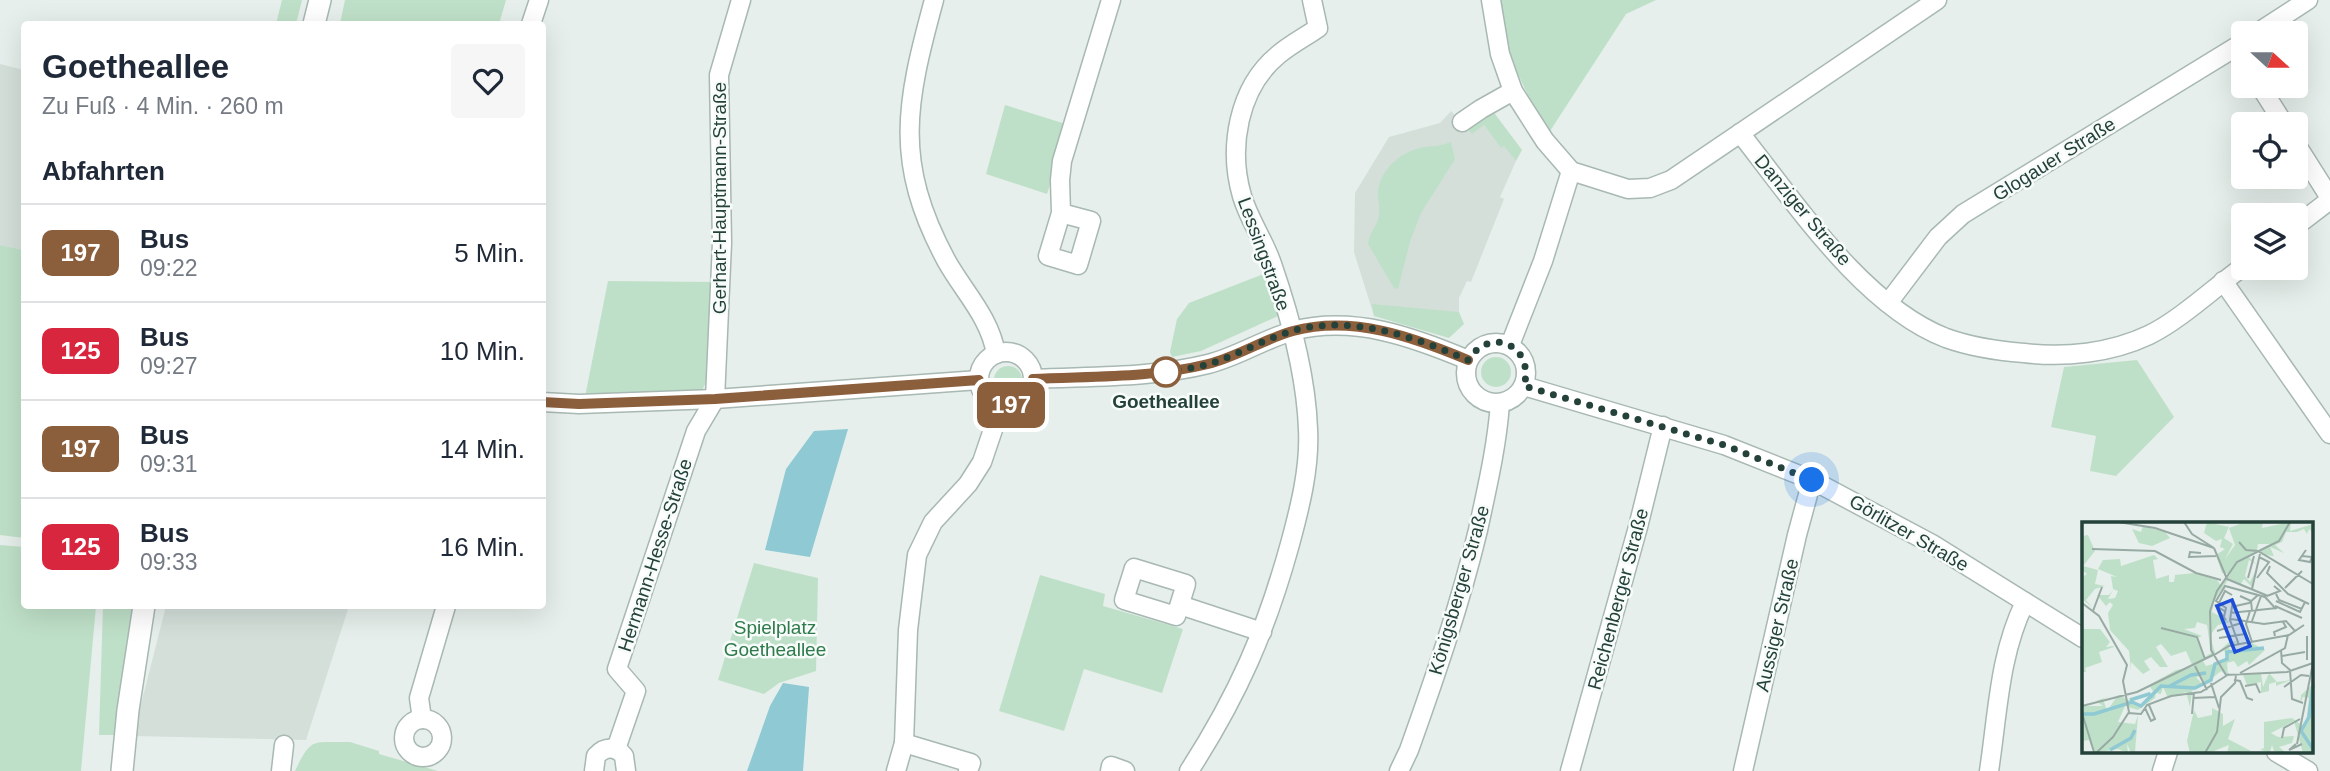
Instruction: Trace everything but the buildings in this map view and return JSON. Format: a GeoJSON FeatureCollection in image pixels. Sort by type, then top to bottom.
{"type":"FeatureCollection","features":[{"type":"Feature","properties":{"kind":"street"},"geometry":{"type":"LineString","coordinates":[[315,21],[320,0]]}},
{"type":"Feature","properties":{"kind":"street"},"geometry":{"type":"LineString","coordinates":[[532,21],[539,0]]}},
{"type":"Feature","properties":{"kind":"street","name":"Gerhart-Hauptmann-Straße"},"geometry":{"type":"LineString","coordinates":[[715,399],[722,243],[719,75],[741,0]]}},
{"type":"Feature","properties":{"kind":"street"},"geometry":{"type":"LineString","coordinates":[[934,0],[914,79],[909,153],[923,211],[947,262],[983,317],[996,354]]}},
{"type":"Feature","properties":{"kind":"street"},"geometry":{"type":"LineString","coordinates":[[1061,212],[1062,160],[1111,0]]}},
{"type":"Feature","properties":{"kind":"street","name":"Lessingstraße"},"geometry":{"type":"LineString","coordinates":[[1292,331],[1271,261],[1242,197],[1236,164],[1236,139],[1245,104],[1264,70],[1277,56],[1318,28],[1311,0]]}},
{"type":"Feature","properties":{"kind":"street"},"geometry":{"type":"LineString","coordinates":[[1491,0],[1500,54],[1513,91],[1545,141],[1571,171],[1628,189],[1650,188],[1671,180],[1937,0]]}},
{"type":"Feature","properties":{"kind":"street"},"geometry":{"type":"LineString","coordinates":[[2276,21],[2308,0]]}},
{"type":"Feature","properties":{"kind":"street","name":"Glogauer Straße"},"geometry":{"type":"LineString","coordinates":[[1888,303],[1938,237],[1963,214],[2231,56]]}},
{"type":"Feature","properties":{"kind":"street"},"geometry":{"type":"LineString","coordinates":[[1462,122],[1494,100],[1513,91]]}},
{"type":"Feature","properties":{"kind":"street","name":"Danziger Straße"},"geometry":{"type":"LineString","coordinates":[[1741,133],[1838,255],[1888,303],[1914,322],[1944,337],[1972,346],[2042,355],[2109,349],[2151,334],[2231,275]]}},
{"type":"Feature","properties":{"kind":"street"},"geometry":{"type":"LineString","coordinates":[[2308,163],[2330,199],[2308,216]]}},
{"type":"Feature","properties":{"kind":"street"},"geometry":{"type":"LineString","coordinates":[[1510,345],[1543,261],[1571,171]]}},
{"type":"Feature","properties":{"kind":"street"},"geometry":{"type":"LineString","coordinates":[[2223,281],[2330,434]]}},
{"type":"Feature","properties":{"kind":"street"},"geometry":{"type":"LineString","coordinates":[[1033,379],[1166,372],[1210,364],[1292,331],[1318,327],[1381,329],[1416,339],[1468,360]]}},
{"type":"Feature","properties":{"kind":"street"},"geometry":{"type":"LineString","coordinates":[[1189,771],[1237,692],[1262,632],[1292,539],[1307,466],[1307,411],[1292,331]]}},
{"type":"Feature","properties":{"kind":"street"},"geometry":{"type":"LineString","coordinates":[[1489,343],[1510,345],[1518,351],[1526,367],[1524,386],[1516,396],[1500,403],[1483,401],[1472,392],[1466,373],[1468,360],[1473,352],[1489,343]]}},
{"type":"Feature","properties":{"kind":"street"},"geometry":{"type":"LineString","coordinates":[[1004,352],[1021,357],[1032,371],[1033,379],[1031,388],[1020,402],[1011,406],[1001,406],[989,400],[984,395],[979,380],[983,365],[996,354],[1004,352]]}},
{"type":"Feature","properties":{"kind":"street"},"geometry":{"type":"LineString","coordinates":[[546,402],[579,404],[715,399],[979,380]]}},
{"type":"Feature","properties":{"kind":"street","name":"Görlitzer Straße"},"geometry":{"type":"LineString","coordinates":[[1524,386],[1724,445],[1812,480],[1932,544],[2082,637]]}},
{"type":"Feature","properties":{"kind":"street","name":"Hermann-Hesse-Straße"},"geometry":{"type":"LineString","coordinates":[[616,750],[636,691],[617,669],[696,431],[715,399]]}},
{"type":"Feature","properties":{"kind":"street","name":"Königsberger Straße"},"geometry":{"type":"LineString","coordinates":[[1399,771],[1443,657],[1465,583],[1496,443],[1500,403]]}},
{"type":"Feature","properties":{"kind":"street"},"geometry":{"type":"LineString","coordinates":[[896,771],[904,743],[908,630],[917,555],[933,522],[968,484],[982,463],[1001,406]]}},
{"type":"Feature","properties":{"kind":"street","name":"Reichenberger Straße"},"geometry":{"type":"LineString","coordinates":[[1570,771],[1663,426]]}},
{"type":"Feature","properties":{"kind":"street","name":"Aussiger Straße"},"geometry":{"type":"LineString","coordinates":[[1743,771],[1812,480]]}},
{"type":"Feature","properties":{"kind":"street"},"geometry":{"type":"LineString","coordinates":[[1989,771],[2005,655],[2013,626],[2025,602]]}},
{"type":"Feature","properties":{"kind":"street"},"geometry":{"type":"LineString","coordinates":[[1180,605],[1262,632]]}},
{"type":"Feature","properties":{"kind":"street"},"geometry":{"type":"LineString","coordinates":[[122,771],[144,609]]}},
{"type":"Feature","properties":{"kind":"street"},"geometry":{"type":"LineString","coordinates":[[422,719],[419,698],[445,609]]}},
{"type":"Feature","properties":{"kind":"street"},"geometry":{"type":"LineString","coordinates":[[904,743],[971,763],[968,771]]}},
{"type":"Feature","properties":{"kind":"street"},"geometry":{"type":"LineString","coordinates":[[281,771],[284,745]]}},
{"type":"Feature","properties":{"kind":"street"},"geometry":{"type":"LineString","coordinates":[[594,771],[593,761],[600,752],[610,748],[621,752],[627,761],[626,771]]}},
{"type":"Feature","properties":{"kind":"street"},"geometry":{"type":"LineString","coordinates":[[2162,771],[2167,754]]}},
{"type":"Feature","properties":{"kind":"street"},"geometry":{"type":"LineString","coordinates":[[2279,754],[2308,771]]}},
{"type":"Feature","properties":{"kind":"street"},"geometry":{"type":"LineString","coordinates":[[1110,771],[1111,766],[1125,771]]}},
{"type":"Feature","properties":{"kind":"shaded area"},"geometry":{"type":"Polygon","coordinates":[[[0,64],[21,69],[21,249],[0,245],[0,64]]]}},
{"type":"Feature","properties":{"kind":"shaded area"},"geometry":{"type":"Polygon","coordinates":[[[1451,111],[1462,122],[1484,125],[1516,161],[1500,197],[1504,199],[1471,282],[1467,281],[1459,298],[1459,312],[1454,322],[1374,316],[1354,252],[1355,193],[1389,137],[1440,123],[1451,111]]]}},
{"type":"Feature","properties":{"kind":"shaded area"},"geometry":{"type":"Polygon","coordinates":[[[165,609],[348,609],[306,740],[133,736],[165,609]]]}},
{"type":"Feature","properties":{"kind":"green space"},"geometry":{"type":"Polygon","coordinates":[[[282,0],[302,0],[297,21],[277,21],[282,0]]]}},
{"type":"Feature","properties":{"kind":"green space"},"geometry":{"type":"Polygon","coordinates":[[[345,0],[506,0],[500,21],[341,21],[345,0]]]}},
{"type":"Feature","properties":{"kind":"green space"},"geometry":{"type":"Polygon","coordinates":[[[1500,0],[1656,0],[1626,14],[1550,131],[1532,104],[1509,55],[1500,0]]]}},
{"type":"Feature","properties":{"kind":"green space"},"geometry":{"type":"Polygon","coordinates":[[[1005,105],[1069,125],[1047,194],[986,174],[1005,105]]]}},
{"type":"Feature","properties":{"kind":"green space"},"geometry":{"type":"Polygon","coordinates":[[[1492,110],[1522,150],[1516,161],[1504,146],[1501,148],[1484,125],[1472,134],[1467,128],[1492,110]]]}},
{"type":"Feature","properties":{"kind":"green space"},"geometry":{"type":"Polygon","coordinates":[[[1451,142],[1455,159],[1421,213],[1410,242],[1398,289],[1394,288],[1368,244],[1379,217],[1378,194],[1383,175],[1394,162],[1408,152],[1451,142]]]}},
{"type":"Feature","properties":{"kind":"green space"},"geometry":{"type":"Polygon","coordinates":[[[0,245],[21,249],[21,538],[0,535],[0,245]]]}},
{"type":"Feature","properties":{"kind":"green space"},"geometry":{"type":"Polygon","coordinates":[[[1266,273],[1278,316],[1201,351],[1172,357],[1170,352],[1177,319],[1189,303],[1266,273]]]}},
{"type":"Feature","properties":{"kind":"green space"},"geometry":{"type":"Polygon","coordinates":[[[608,281],[713,282],[708,379],[702,390],[632,397],[585,397],[608,281]]]}},
{"type":"Feature","properties":{"kind":"green space"},"geometry":{"type":"Polygon","coordinates":[[[1372,304],[1459,312],[1464,324],[1449,338],[1374,316],[1372,304]]]}},
{"type":"Feature","properties":{"kind":"green space"},"geometry":{"type":"Polygon","coordinates":[[[1496,357],[1502,358],[1510,366],[1510,378],[1502,386],[1496,387],[1490,386],[1482,378],[1481,372],[1482,366],[1490,358],[1496,357]]]}},
{"type":"Feature","properties":{"kind":"green space"},"geometry":{"type":"Polygon","coordinates":[[[2137,360],[2174,417],[2116,476],[2090,471],[2096,436],[2051,427],[2064,367],[2137,360]]]}},
{"type":"Feature","properties":{"kind":"green space"},"geometry":{"type":"Polygon","coordinates":[[[1008,366],[1018,370],[1022,380],[1018,390],[1008,394],[998,390],[994,380],[998,370],[1008,366]]]}},
{"type":"Feature","properties":{"kind":"green space"},"geometry":{"type":"Polygon","coordinates":[[[0,545],[21,547],[21,609],[96,609],[81,771],[0,771],[0,545]]]}},
{"type":"Feature","properties":{"kind":"green space","name":"Spielplatz Goetheallee"},"geometry":{"type":"Polygon","coordinates":[[[754,563],[818,578],[816,671],[779,683],[764,694],[718,680],[754,563]]]}},
{"type":"Feature","properties":{"kind":"green space"},"geometry":{"type":"Polygon","coordinates":[[[1040,575],[1105,594],[1103,606],[1183,629],[1162,693],[1084,669],[1064,731],[999,711],[1040,575]]]}},
{"type":"Feature","properties":{"kind":"green space"},"geometry":{"type":"Polygon","coordinates":[[[103,609],[133,609],[119,735],[99,735],[103,609]]]}},
{"type":"Feature","properties":{"kind":"green space"},"geometry":{"type":"Polygon","coordinates":[[[350,742],[379,751],[379,754],[438,771],[295,771],[306,751],[315,743],[350,742]]]}},
{"type":"Feature","properties":{"kind":"water"},"geometry":{"type":"Polygon","coordinates":[[[848,429],[810,557],[765,550],[786,469],[814,431],[848,429]]]}},
{"type":"Feature","properties":{"kind":"water"},"geometry":{"type":"Polygon","coordinates":[[[783,683],[809,687],[803,771],[747,771],[770,706],[783,683]]]}},
{"type":"Feature","properties":{"kind":"bus line","name":"197"},"geometry":{"type":"LineString","coordinates":[[546,402],[579,404],[715,399],[979,380],[981,389],[989,400],[1001,406],[1011,406],[1027,396],[1033,379],[1166,372],[1210,364],[1292,331],[1318,327],[1381,329],[1433,345],[1468,360]]}},
{"type":"Feature","properties":{"kind":"place","name":"Goetheallee"},"geometry":{"type":"Point","coordinates":[1166,372]}},
{"type":"Feature","properties":{"kind":"route"},"geometry":{"type":"LineString","coordinates":[[1166,372],[1210,364],[1292,331],[1318,327],[1381,329],[1433,345],[1468,360],[1481,346],[1504,343],[1518,351],[1523,358],[1527,376],[1524,386],[1724,445],[1812,480]]}}]}
